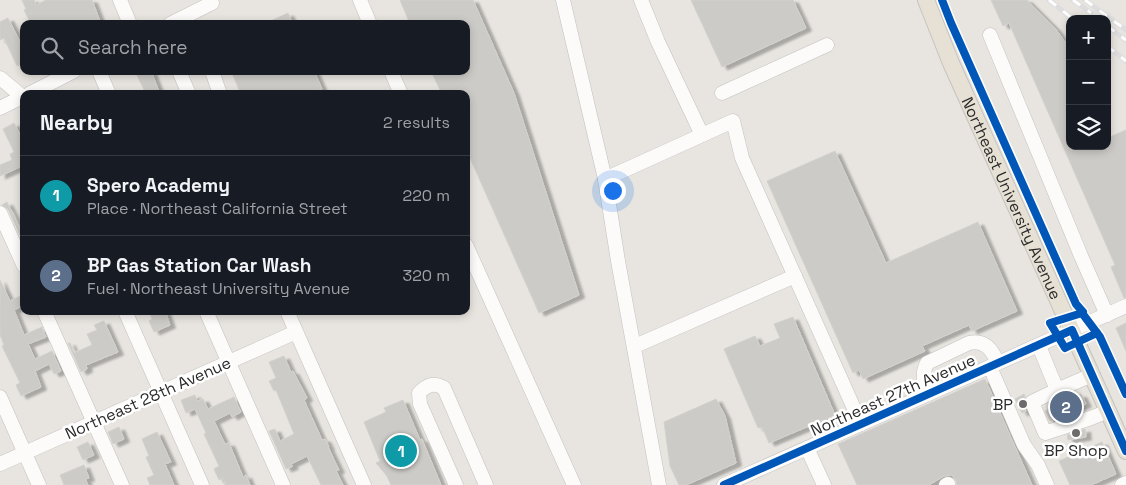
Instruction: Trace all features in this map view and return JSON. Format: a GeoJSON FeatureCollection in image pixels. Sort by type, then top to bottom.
{"type":"FeatureCollection","features":[{"type":"Feature","properties":{"kind":"main road","name":"Northeast University Avenue"},"geometry":{"type":"LineString","coordinates":[[926,0],[951,63],[1126,451]]}},
{"type":"Feature","properties":{"kind":"street"},"geometry":{"type":"LineString","coordinates":[[120,0],[128,20]]}},
{"type":"Feature","properties":{"kind":"street"},"geometry":{"type":"LineString","coordinates":[[360,0],[368,20]]}},
{"type":"Feature","properties":{"kind":"street"},"geometry":{"type":"LineString","coordinates":[[563,0],[605,179],[659,485]]}},
{"type":"Feature","properties":{"kind":"street"},"geometry":{"type":"LineString","coordinates":[[641,0],[658,42],[702,135]]}},
{"type":"Feature","properties":{"kind":"street"},"geometry":{"type":"LineString","coordinates":[[193,19],[211,1]]}},
{"type":"Feature","properties":{"kind":"street"},"geometry":{"type":"LineString","coordinates":[[990,35],[1080,256],[1107,315]]}},
{"type":"Feature","properties":{"kind":"street"},"geometry":{"type":"LineString","coordinates":[[722,93],[827,45]]}},
{"type":"Feature","properties":{"kind":"street"},"geometry":{"type":"LineString","coordinates":[[37,90],[66,75]]}},
{"type":"Feature","properties":{"kind":"street"},"geometry":{"type":"LineString","coordinates":[[101,75],[107,90]]}},
{"type":"Feature","properties":{"kind":"street"},"geometry":{"type":"LineString","coordinates":[[181,75],[187,90]]}},
{"type":"Feature","properties":{"kind":"street"},"geometry":{"type":"LineString","coordinates":[[213,75],[219,90]]}},
{"type":"Feature","properties":{"kind":"street"},"geometry":{"type":"LineString","coordinates":[[393,75],[398,90]]}},
{"type":"Feature","properties":{"kind":"street"},"geometry":{"type":"LineString","coordinates":[[0,78],[20,92]]}},
{"type":"Feature","properties":{"kind":"street"},"geometry":{"type":"LineString","coordinates":[[0,108],[20,98]]}},
{"type":"Feature","properties":{"kind":"street"},"geometry":{"type":"LineString","coordinates":[[605,179],[733,121],[742,158],[861,424]]}},
{"type":"Feature","properties":{"kind":"street"},"geometry":{"type":"LineString","coordinates":[[0,213],[20,257]]}},
{"type":"Feature","properties":{"kind":"street"},"geometry":{"type":"LineString","coordinates":[[470,255],[574,485]]}},
{"type":"Feature","properties":{"kind":"street"},"geometry":{"type":"LineString","coordinates":[[634,346],[795,276]]}},
{"type":"Feature","properties":{"kind":"street","name":"Northeast 27th Avenue"},"geometry":{"type":"LineString","coordinates":[[729,484],[1126,306]]}},
{"type":"Feature","properties":{"kind":"street"},"geometry":{"type":"LineString","coordinates":[[46,315],[122,485]]}},
{"type":"Feature","properties":{"kind":"street"},"geometry":{"type":"LineString","coordinates":[[127,315],[202,485]]}},
{"type":"Feature","properties":{"kind":"street"},"geometry":{"type":"LineString","coordinates":[[208,315],[283,485]]}},
{"type":"Feature","properties":{"kind":"street"},"geometry":{"type":"LineString","coordinates":[[289,315],[364,485]]}},
{"type":"Feature","properties":{"kind":"street","name":"Northeast 28th Avenue"},"geometry":{"type":"LineString","coordinates":[[0,464],[296,332]]}},
{"type":"Feature","properties":{"kind":"street"},"geometry":{"type":"LineString","coordinates":[[928,394],[923,378],[927,364],[968,343],[974,342],[989,347],[1024,445],[1038,465],[1047,485]]}},
{"type":"Feature","properties":{"kind":"street"},"geometry":{"type":"LineString","coordinates":[[1039,346],[1057,390]]}},
{"type":"Feature","properties":{"kind":"street"},"geometry":{"type":"LineString","coordinates":[[1092,375],[1032,402],[1045,433],[1108,411]]}},
{"type":"Feature","properties":{"kind":"street"},"geometry":{"type":"LineString","coordinates":[[456,485],[420,404],[419,393],[427,386],[437,384],[444,388],[486,485]]}},
{"type":"Feature","properties":{"kind":"street"},"geometry":{"type":"LineString","coordinates":[[0,397],[39,485]]}},
{"type":"Feature","properties":{"kind":"street"},"geometry":{"type":"LineString","coordinates":[[807,448],[824,485]]}},
{"type":"Feature","properties":{"kind":"street"},"geometry":{"type":"LineString","coordinates":[[1122,485],[1126,483]]}},
{"type":"Feature","properties":{"kind":"building"},"geometry":{"type":"Polygon","coordinates":[[[22,0],[34,0],[36,5],[46,0],[92,0],[100,20],[29,20],[24,10],[26,9],[22,0]]]}},
{"type":"Feature","properties":{"kind":"building"},"geometry":{"type":"Polygon","coordinates":[[[400,0],[473,0],[514,93],[579,295],[539,313],[470,158],[470,90],[440,90],[433,75],[470,75],[470,20],[408,20],[400,0]]]}},
{"type":"Feature","properties":{"kind":"building"},"geometry":{"type":"Polygon","coordinates":[[[691,0],[793,0],[806,28],[722,67],[691,0]]]}},
{"type":"Feature","properties":{"kind":"building"},"geometry":{"type":"Polygon","coordinates":[[[991,0],[1027,0],[1055,28],[1066,43],[1066,150],[1111,150],[1111,136],[1126,130],[1126,297],[1124,298],[1111,267],[1115,265],[1009,23],[1003,26],[991,0]]]}},
{"type":"Feature","properties":{"kind":"building"},"geometry":{"type":"Polygon","coordinates":[[[288,13],[291,20],[273,20],[288,13]]]}},
{"type":"Feature","properties":{"kind":"building"},"geometry":{"type":"Polygon","coordinates":[[[8,18],[20,42],[20,65],[17,66],[4,38],[0,40],[0,22],[8,18]]]}},
{"type":"Feature","properties":{"kind":"building"},"geometry":{"type":"Polygon","coordinates":[[[137,75],[153,75],[158,90],[144,90],[137,75]]]}},
{"type":"Feature","properties":{"kind":"building"},"geometry":{"type":"Polygon","coordinates":[[[233,75],[316,75],[322,89],[320,90],[239,90],[233,75]]]}},
{"type":"Feature","properties":{"kind":"building"},"geometry":{"type":"Polygon","coordinates":[[[14,123],[20,135],[20,167],[0,176],[0,165],[12,160],[10,154],[14,152],[3,129],[14,123]]]}},
{"type":"Feature","properties":{"kind":"building"},"geometry":{"type":"Polygon","coordinates":[[[835,151],[886,263],[978,222],[1017,311],[972,331],[969,325],[922,346],[925,351],[863,379],[859,370],[853,373],[767,181],[835,151]]]}},
{"type":"Feature","properties":{"kind":"building"},"geometry":{"type":"Polygon","coordinates":[[[7,202],[20,229],[20,235],[8,209],[2,205],[7,202]]]}},
{"type":"Feature","properties":{"kind":"building"},"geometry":{"type":"Polygon","coordinates":[[[0,280],[10,301],[20,296],[20,307],[14,310],[24,335],[42,327],[46,337],[28,344],[35,359],[52,351],[61,371],[54,374],[49,364],[35,371],[41,387],[21,396],[16,385],[20,383],[2,346],[4,345],[0,335],[0,280]]]}},
{"type":"Feature","properties":{"kind":"building"},"geometry":{"type":"Polygon","coordinates":[[[150,315],[166,315],[170,325],[154,332],[149,321],[152,319],[150,315]]]}},
{"type":"Feature","properties":{"kind":"building"},"geometry":{"type":"Polygon","coordinates":[[[793,317],[835,415],[769,443],[762,427],[758,428],[724,349],[755,336],[760,346],[780,338],[774,324],[793,317]]]}},
{"type":"Feature","properties":{"kind":"building"},"geometry":{"type":"Polygon","coordinates":[[[104,321],[118,352],[86,365],[87,369],[81,372],[68,343],[70,343],[74,353],[92,345],[87,334],[97,330],[94,325],[104,321]]]}},
{"type":"Feature","properties":{"kind":"building"},"geometry":{"type":"Polygon","coordinates":[[[1126,323],[1126,351],[1116,328],[1126,323]]]}},
{"type":"Feature","properties":{"kind":"building"},"geometry":{"type":"Polygon","coordinates":[[[284,356],[291,372],[293,371],[307,398],[304,400],[322,440],[325,439],[329,447],[339,470],[336,471],[343,485],[321,485],[307,456],[291,464],[293,466],[286,469],[269,431],[275,429],[280,441],[294,434],[276,390],[274,391],[269,381],[276,378],[269,362],[284,356]]]}},
{"type":"Feature","properties":{"kind":"building"},"geometry":{"type":"Polygon","coordinates":[[[985,379],[1032,485],[957,485],[952,475],[944,476],[929,485],[857,485],[838,444],[985,379]]]}},
{"type":"Feature","properties":{"kind":"building","name":"BP"},"geometry":{"type":"Polygon","coordinates":[[[1024,394],[1023,402],[1026,411],[1022,413],[1015,399],[1024,394]]]}},
{"type":"Feature","properties":{"kind":"building"},"geometry":{"type":"Polygon","coordinates":[[[1081,394],[1086,404],[1050,421],[1045,411],[1081,394]]]}},
{"type":"Feature","properties":{"kind":"building"},"geometry":{"type":"Polygon","coordinates":[[[195,395],[197,401],[203,399],[208,409],[234,397],[241,412],[232,417],[230,413],[214,421],[225,444],[229,443],[243,477],[246,475],[250,485],[224,485],[226,484],[223,478],[219,480],[214,469],[219,466],[195,409],[186,413],[181,400],[195,395]]]}},
{"type":"Feature","properties":{"kind":"building"},"geometry":{"type":"Polygon","coordinates":[[[716,399],[725,416],[736,463],[686,485],[679,485],[670,466],[664,422],[716,399]]]}},
{"type":"Feature","properties":{"kind":"building"},"geometry":{"type":"Polygon","coordinates":[[[403,400],[441,485],[391,485],[387,476],[376,463],[380,461],[364,422],[386,412],[384,408],[403,400]]]}},
{"type":"Feature","properties":{"kind":"building"},"geometry":{"type":"Polygon","coordinates":[[[119,427],[124,439],[113,444],[108,432],[119,427]]]}},
{"type":"Feature","properties":{"kind":"building","name":"BP Shop"},"geometry":{"type":"Polygon","coordinates":[[[1085,429],[1086,437],[1068,440],[1067,435],[1085,429]]]}},
{"type":"Feature","properties":{"kind":"building"},"geometry":{"type":"Polygon","coordinates":[[[157,432],[171,462],[165,464],[174,485],[150,485],[147,478],[154,475],[146,457],[149,456],[142,439],[157,432]]]}},
{"type":"Feature","properties":{"kind":"building"},"geometry":{"type":"Polygon","coordinates":[[[88,442],[94,455],[83,460],[77,447],[88,442]]]}},
{"type":"Feature","properties":{"kind":"building"},"geometry":{"type":"Polygon","coordinates":[[[1102,442],[1116,474],[1091,485],[1070,485],[1059,461],[1102,442]]]}},
{"type":"Feature","properties":{"kind":"building"},"geometry":{"type":"Polygon","coordinates":[[[84,465],[89,478],[85,479],[88,485],[64,485],[60,475],[84,465]]]}},
{"type":"Feature","properties":{"kind":"railway"},"geometry":{"type":"LineString","coordinates":[[1049,0],[1068,15]]}},
{"type":"Feature","properties":{"kind":"railway"},"geometry":{"type":"LineString","coordinates":[[1073,0],[1091,13]]}},
{"type":"Feature","properties":{"kind":"railway"},"geometry":{"type":"LineString","coordinates":[[1085,0],[1126,30]]}},
{"type":"Feature","properties":{"kind":"railway"},"geometry":{"type":"LineString","coordinates":[[1111,29],[1126,40]]}},
{"type":"Feature","properties":{"kind":"railway"},"geometry":{"type":"LineString","coordinates":[[1111,49],[1126,61]]}},
{"type":"Feature","properties":{"kind":"cycle path"},"geometry":{"type":"LineString","coordinates":[[942,0],[1076,304],[1100,337],[1126,394]]}},
{"type":"Feature","properties":{"kind":"cycle path"},"geometry":{"type":"LineString","coordinates":[[1082,313],[1050,323],[1065,348],[1097,333]]}},
{"type":"Feature","properties":{"kind":"cycle path"},"geometry":{"type":"LineString","coordinates":[[724,485],[1072,330],[1126,451]]}},
{"type":"Feature","properties":{"kind":"place","name":"BP"},"geometry":{"type":"Point","coordinates":[1023,404]}},
{"type":"Feature","properties":{"kind":"place","name":"BP Gas Station Car Wash"},"geometry":{"type":"Point","coordinates":[1066,407]}},
{"type":"Feature","properties":{"kind":"place","name":"BP Shop"},"geometry":{"type":"Point","coordinates":[1076,433]}},
{"type":"Feature","properties":{"kind":"place","name":"Spero Academy"},"geometry":{"type":"Point","coordinates":[401,451]}}]}
